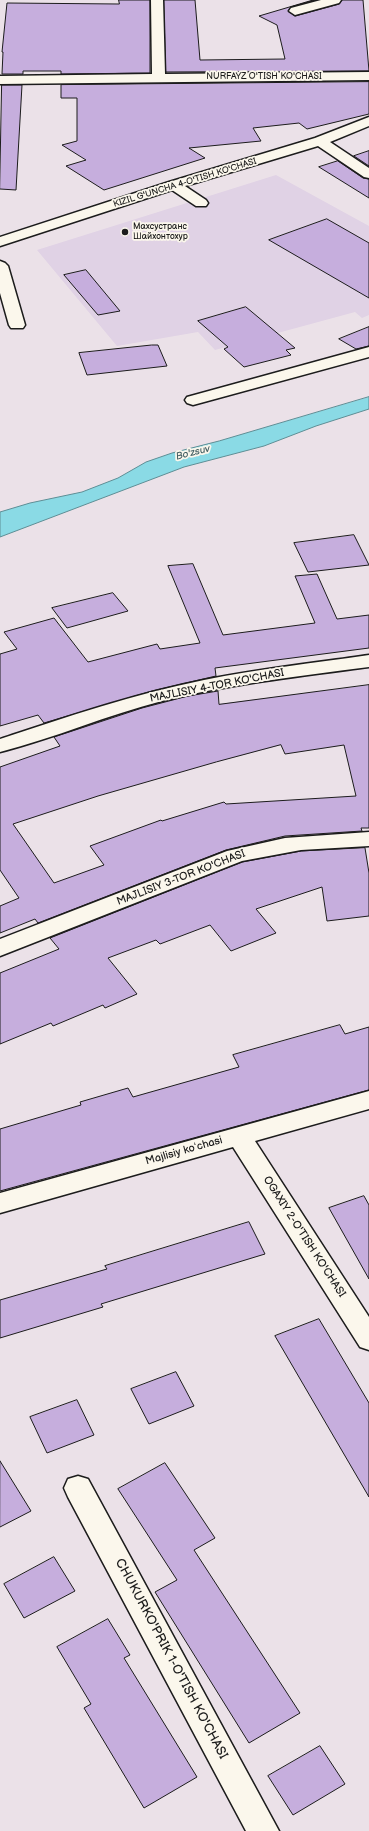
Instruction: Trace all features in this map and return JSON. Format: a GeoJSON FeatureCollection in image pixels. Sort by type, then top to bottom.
{"type":"FeatureCollection","features":[{"type":"Feature","properties":{"kind":"street"},"geometry":{"type":"LineString","coordinates":[[157,0],[159,78]]}},
{"type":"Feature","properties":{"kind":"street"},"geometry":{"type":"LineString","coordinates":[[295,11],[335,0]]}},
{"type":"Feature","properties":{"kind":"street","name":"NURFAYZ O'TISH KO'CHASI"},"geometry":{"type":"LineString","coordinates":[[0,80],[369,76]]}},
{"type":"Feature","properties":{"kind":"street","name":"KIZIL G'UNCHA 4-O'TISH KO'CHASI"},"geometry":{"type":"LineString","coordinates":[[0,242],[174,185],[320,141],[369,121]]}},
{"type":"Feature","properties":{"kind":"street"},"geometry":{"type":"LineString","coordinates":[[320,141],[369,174]]}},
{"type":"Feature","properties":{"kind":"street"},"geometry":{"type":"LineString","coordinates":[[174,185],[201,203]]}},
{"type":"Feature","properties":{"kind":"street"},"geometry":{"type":"LineString","coordinates":[[0,266],[17,325]]}},
{"type":"Feature","properties":{"kind":"street"},"geometry":{"type":"LineString","coordinates":[[193,400],[369,352]]}},
{"type":"Feature","properties":{"kind":"street","name":"MAJLISIY 4-TOR KO'CHASI"},"geometry":{"type":"LineString","coordinates":[[0,746],[120,706],[181,691],[239,680],[369,661]]}},
{"type":"Feature","properties":{"kind":"street","name":"MAJLISIY 3-TOR KO'CHASI"},"geometry":{"type":"LineString","coordinates":[[0,948],[235,856],[263,848],[292,843],[369,839]]}},
{"type":"Feature","properties":{"kind":"street","name":"Majlisiy koʻchasi"},"geometry":{"type":"LineString","coordinates":[[0,1204],[369,1100]]}},
{"type":"Feature","properties":{"kind":"street","name":"OGAXIY 2-O'TISH KO'CHASI"},"geometry":{"type":"LineString","coordinates":[[239,1136],[369,1339]]}},
{"type":"Feature","properties":{"kind":"street","name":"CHUKURKO'PRIK 1-O'TISH KO'CHASI"},"geometry":{"type":"LineString","coordinates":[[78,1488],[263,1831]]}},
{"type":"Feature","properties":{"kind":"shaded area"},"geometry":{"type":"Polygon","coordinates":[[[276,175],[369,226],[369,315],[362,318],[355,312],[215,350],[198,332],[117,346],[37,250],[276,175]]]}},
{"type":"Feature","properties":{"kind":"water","name":"Bo'zsuv"},"geometry":{"type":"Polygon","coordinates":[[[369,397],[369,409],[316,426],[264,446],[184,467],[0,537],[0,512],[30,503],[82,492],[118,478],[146,462],[172,453],[219,441],[369,397]]]}},
{"type":"Feature","properties":{"kind":"building"},"geometry":{"type":"Polygon","coordinates":[[[119,0],[150,0],[150,73],[61,74],[61,71],[23,71],[23,74],[2,74],[2,52],[7,3],[119,4],[119,0]]]}},
{"type":"Feature","properties":{"kind":"building"},"geometry":{"type":"Polygon","coordinates":[[[164,0],[195,0],[200,60],[285,59],[277,25],[259,16],[313,0],[315,0],[291,7],[288,11],[295,16],[339,4],[342,0],[363,0],[369,71],[166,72],[164,0]]]}},
{"type":"Feature","properties":{"kind":"building"},"geometry":{"type":"Polygon","coordinates":[[[369,82],[369,114],[307,129],[299,123],[253,128],[261,141],[189,148],[205,158],[104,190],[66,166],[86,160],[62,145],[77,141],[77,98],[61,98],[61,85],[369,82]]]}},
{"type":"Feature","properties":{"kind":"building"},"geometry":{"type":"Polygon","coordinates":[[[2,85],[22,85],[16,190],[0,189],[2,85]]]}},
{"type":"Feature","properties":{"kind":"building"},"geometry":{"type":"Polygon","coordinates":[[[369,151],[369,166],[354,156],[369,151]]]}},
{"type":"Feature","properties":{"kind":"building"},"geometry":{"type":"Polygon","coordinates":[[[338,161],[363,178],[369,179],[369,198],[319,167],[338,161]]]}},
{"type":"Feature","properties":{"kind":"building"},"geometry":{"type":"Polygon","coordinates":[[[327,219],[369,243],[369,298],[269,240],[327,219]]]}},
{"type":"Feature","properties":{"kind":"building"},"geometry":{"type":"Polygon","coordinates":[[[86,270],[120,311],[98,315],[64,275],[86,270]]]}},
{"type":"Feature","properties":{"kind":"building"},"geometry":{"type":"Polygon","coordinates":[[[246,307],[295,348],[286,350],[291,355],[244,367],[224,349],[228,347],[198,321],[246,307]]]}},
{"type":"Feature","properties":{"kind":"building"},"geometry":{"type":"Polygon","coordinates":[[[369,327],[369,346],[356,349],[339,339],[369,327]]]}},
{"type":"Feature","properties":{"kind":"building"},"geometry":{"type":"Polygon","coordinates":[[[158,345],[167,366],[87,375],[79,353],[158,345]]]}},
{"type":"Feature","properties":{"kind":"building"},"geometry":{"type":"Polygon","coordinates":[[[354,535],[369,565],[308,572],[294,543],[354,535]]]}},
{"type":"Feature","properties":{"kind":"building"},"geometry":{"type":"Polygon","coordinates":[[[193,564],[223,635],[315,623],[295,576],[317,574],[337,619],[369,615],[369,648],[215,668],[216,676],[152,691],[44,723],[38,715],[0,726],[0,654],[17,649],[4,632],[54,618],[88,662],[157,644],[160,649],[200,643],[168,566],[193,564]]]}},
{"type":"Feature","properties":{"kind":"building"},"geometry":{"type":"Polygon","coordinates":[[[113,593],[128,611],[67,628],[52,608],[113,593]]]}},
{"type":"Feature","properties":{"kind":"building"},"geometry":{"type":"Polygon","coordinates":[[[369,685],[369,828],[361,828],[362,831],[285,836],[226,850],[38,923],[35,919],[0,933],[0,906],[19,898],[0,870],[0,767],[60,746],[54,737],[142,708],[188,696],[218,691],[219,704],[369,685]],[[281,745],[98,796],[13,824],[54,883],[104,865],[90,846],[161,820],[162,821],[224,802],[226,804],[356,796],[344,745],[285,754],[281,745]]]}},
{"type":"Feature","properties":{"kind":"building"},"geometry":{"type":"Polygon","coordinates":[[[365,848],[369,873],[369,916],[327,921],[322,887],[256,909],[276,933],[231,951],[210,925],[160,944],[156,940],[108,958],[137,994],[105,1008],[103,1005],[53,1026],[51,1023],[0,1044],[0,973],[59,949],[50,938],[242,862],[301,851],[365,848]]]}},
{"type":"Feature","properties":{"kind":"building"},"geometry":{"type":"Polygon","coordinates":[[[340,1025],[345,1034],[369,1027],[369,1090],[0,1191],[0,1129],[81,1105],[80,1102],[128,1088],[133,1097],[239,1067],[233,1055],[340,1025]]]}},
{"type":"Feature","properties":{"kind":"building"},"geometry":{"type":"Polygon","coordinates":[[[364,1196],[369,1205],[369,1279],[329,1208],[364,1196]]]}},
{"type":"Feature","properties":{"kind":"building"},"geometry":{"type":"Polygon","coordinates":[[[249,1222],[265,1254],[101,1304],[103,1307],[0,1338],[0,1300],[107,1269],[105,1266],[249,1222]]]}},
{"type":"Feature","properties":{"kind":"building"},"geometry":{"type":"Polygon","coordinates":[[[319,1319],[369,1403],[369,1497],[275,1336],[319,1319]]]}},
{"type":"Feature","properties":{"kind":"building"},"geometry":{"type":"Polygon","coordinates":[[[176,1372],[194,1406],[149,1424],[131,1389],[176,1372]]]}},
{"type":"Feature","properties":{"kind":"building"},"geometry":{"type":"Polygon","coordinates":[[[77,1400],[94,1435],[47,1453],[30,1417],[77,1400]]]}},
{"type":"Feature","properties":{"kind":"building"},"geometry":{"type":"Polygon","coordinates":[[[0,1461],[31,1511],[0,1527],[0,1461]]]}},
{"type":"Feature","properties":{"kind":"building"},"geometry":{"type":"Polygon","coordinates":[[[165,1463],[215,1538],[194,1550],[300,1713],[249,1743],[155,1592],[177,1580],[118,1489],[165,1463]]]}},
{"type":"Feature","properties":{"kind":"building"},"geometry":{"type":"Polygon","coordinates":[[[54,1557],[75,1591],[24,1618],[4,1584],[54,1557]]]}},
{"type":"Feature","properties":{"kind":"building"},"geometry":{"type":"Polygon","coordinates":[[[108,1619],[130,1655],[124,1658],[197,1777],[144,1808],[84,1708],[91,1704],[57,1647],[108,1619]]]}},
{"type":"Feature","properties":{"kind":"building"},"geometry":{"type":"Polygon","coordinates":[[[320,1746],[345,1784],[293,1815],[268,1776],[320,1746]]]}},
{"type":"Feature","properties":{"kind":"place","name":"Махсустранс Шайхонтохур"},"geometry":{"type":"Point","coordinates":[125,232]}}]}
